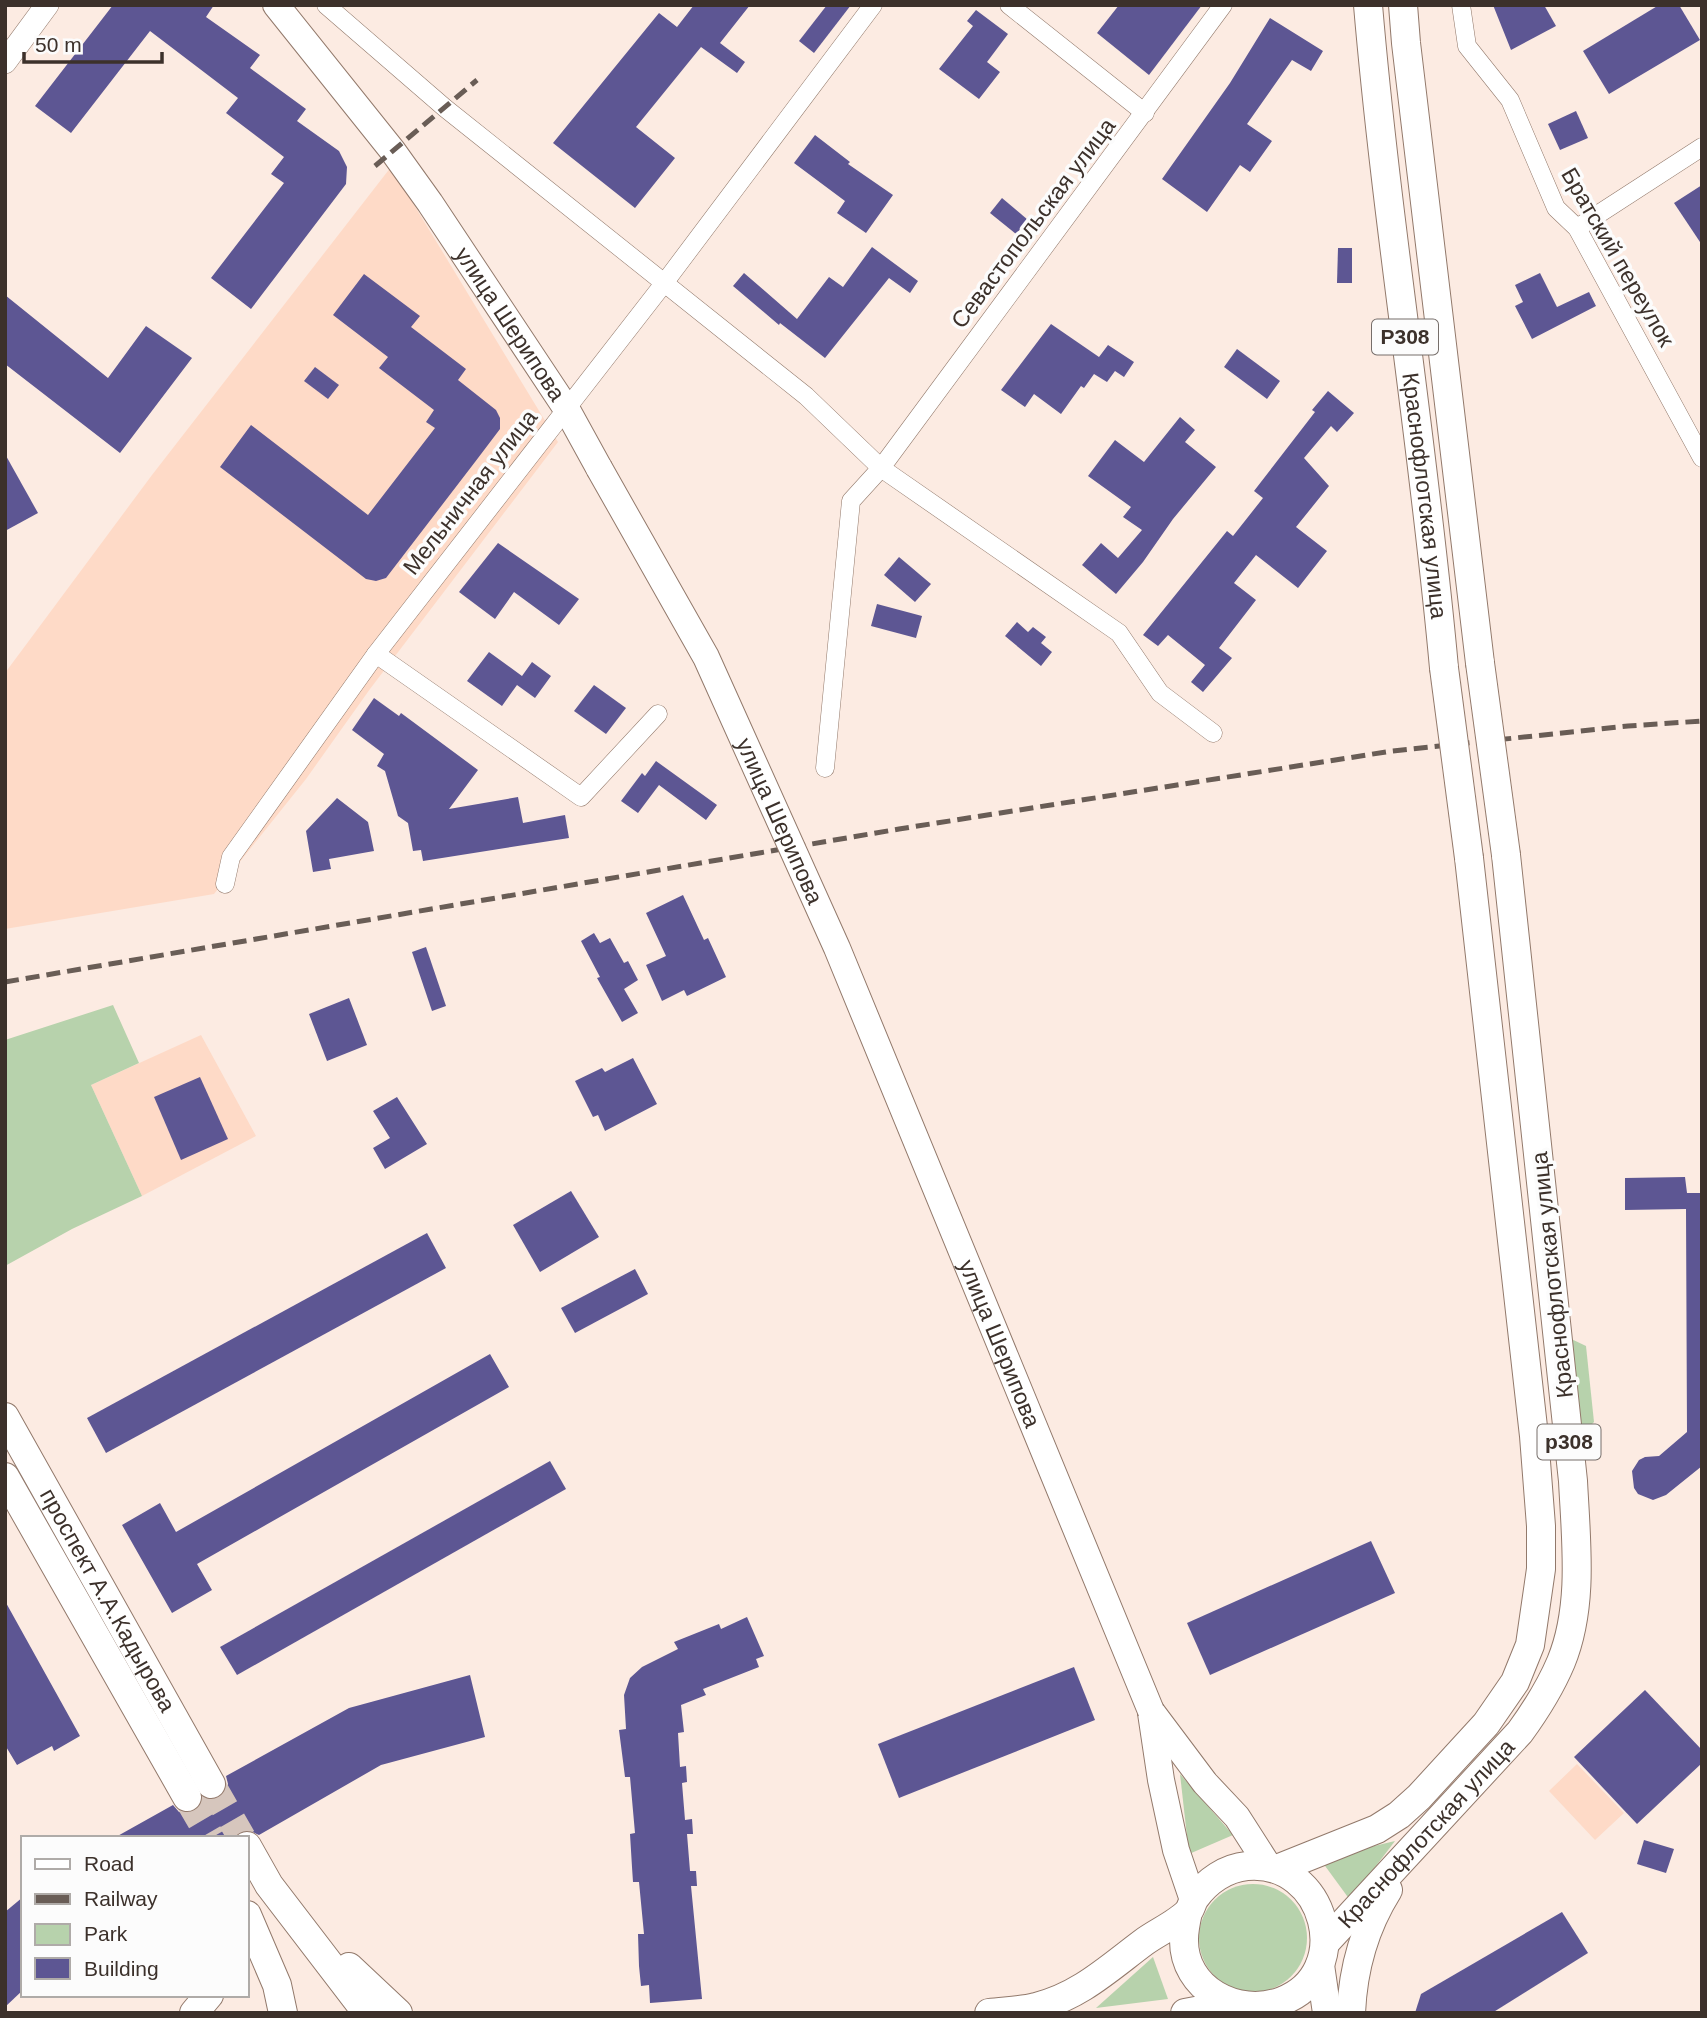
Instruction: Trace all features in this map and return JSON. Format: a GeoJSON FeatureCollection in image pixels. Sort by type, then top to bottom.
{"type":"FeatureCollection","features":[{"type":"Feature","properties":{"kind":"main road","name":"улица Шерипова"},"geometry":{"type":"LineString","coordinates":[[276,5],[392,150],[566,408],[706,657],[837,948],[1151,1711]]}},
{"type":"Feature","properties":{"kind":"main road","name":"Краснофлотская улица"},"geometry":{"type":"LineString","coordinates":[[1273,1868],[1377,1829],[1399,1815],[1486,1724],[1515,1682],[1530,1645],[1541,1569],[1541,1526],[1534,1436],[1469,858],[1444,668],[1434,552],[1379,122],[1368,5]]}},
{"type":"Feature","properties":{"kind":"main road","name":"Краснофлотская улица"},"geometry":{"type":"LineString","coordinates":[[1323,1954],[1419,1843],[1505,1750],[1544,1698],[1562,1660],[1575,1608],[1577,1544],[1572,1468],[1506,855],[1480,663],[1403,5]]}},
{"type":"Feature","properties":{"kind":"main road","name":"проспект А.А.Кадырова"},"geometry":{"type":"LineString","coordinates":[[5,1417],[199,1790],[5,1477]]}},
{"type":"Feature","properties":{"kind":"main road"},"geometry":{"type":"LineString","coordinates":[[1151,1711],[1205,1783],[1237,1817],[1273,1868]]}},
{"type":"Feature","properties":{"kind":"main road"},"geometry":{"type":"LineString","coordinates":[[1151,1711],[1161,1780],[1191,1906],[1183,1940],[1190,1968],[1208,1990],[1243,2008]]}},
{"type":"Feature","properties":{"kind":"main road"},"geometry":{"type":"LineString","coordinates":[[1351,2013],[1352,1986],[1362,1942],[1377,1907],[1419,1843]]}},
{"type":"Feature","properties":{"kind":"main road"},"geometry":{"type":"LineString","coordinates":[[248,1848],[269,1885],[367,2013]]}},
{"type":"Feature","properties":{"kind":"main road"},"geometry":{"type":"LineString","coordinates":[[989,2013],[1035,2008],[1077,1992],[1107,1972],[1191,1906],[1207,1884],[1226,1872],[1247,1866],[1273,1868],[1298,1881],[1314,1898],[1323,1919],[1327,2013]]}},
{"type":"Feature","properties":{"kind":"main road"},"geometry":{"type":"LineString","coordinates":[[269,1885],[398,2013]]}},
{"type":"Feature","properties":{"kind":"main road"},"geometry":{"type":"LineString","coordinates":[[248,1917],[277,1985],[283,2013]]}},
{"type":"Feature","properties":{"kind":"main road"},"geometry":{"type":"LineString","coordinates":[[1185,2013],[1269,2006],[1290,1998],[1308,1984],[1323,1954]]}},
{"type":"Feature","properties":{"kind":"main road"},"geometry":{"type":"LineString","coordinates":[[194,2013],[207,1997]]}},
{"type":"Feature","properties":{"kind":"street"},"geometry":{"type":"LineString","coordinates":[[5,62],[47,5]]}},
{"type":"Feature","properties":{"kind":"street"},"geometry":{"type":"LineString","coordinates":[[327,5],[445,108],[806,396],[881,468],[1119,634],[1160,693],[1213,733]]}},
{"type":"Feature","properties":{"kind":"street","name":"Мельничная улица"},"geometry":{"type":"LineString","coordinates":[[225,884],[231,857],[376,654],[665,282],[873,5]]}},
{"type":"Feature","properties":{"kind":"street"},"geometry":{"type":"LineString","coordinates":[[1009,5],[1145,113]]}},
{"type":"Feature","properties":{"kind":"street","name":"Севастопольская улица"},"geometry":{"type":"LineString","coordinates":[[881,468],[1223,5]]}},
{"type":"Feature","properties":{"kind":"street","name":"Братский переулок"},"geometry":{"type":"LineString","coordinates":[[1461,5],[1467,46],[1510,100],[1556,208],[1577,228],[1702,458]]}},
{"type":"Feature","properties":{"kind":"street"},"geometry":{"type":"LineString","coordinates":[[1577,228],[1702,147]]}},
{"type":"Feature","properties":{"kind":"street"},"geometry":{"type":"LineString","coordinates":[[825,768],[851,501],[881,468]]}},
{"type":"Feature","properties":{"kind":"street"},"geometry":{"type":"LineString","coordinates":[[376,654],[581,797],[658,714]]}},
{"type":"Feature","properties":{"kind":"shaded area"},"geometry":{"type":"Polygon","coordinates":[[[391,167],[558,442],[370,689],[306,779],[214,894],[5,929],[5,673],[152,475],[391,167]]]}},
{"type":"Feature","properties":{"kind":"shaded area"},"geometry":{"type":"Polygon","coordinates":[[[201,1035],[256,1136],[142,1196],[91,1085],[201,1035]]]}},
{"type":"Feature","properties":{"kind":"shaded area"},"geometry":{"type":"Polygon","coordinates":[[[1577,1764],[1624,1813],[1595,1840],[1549,1791],[1577,1764]]]}},
{"type":"Feature","properties":{"kind":"green space"},"geometry":{"type":"Polygon","coordinates":[[[113,1005],[139,1063],[91,1085],[142,1196],[72,1229],[5,1266],[5,1040],[113,1005]]]}},
{"type":"Feature","properties":{"kind":"green space"},"geometry":{"type":"Polygon","coordinates":[[[1565,1336],[1586,1346],[1594,1422],[1578,1438],[1565,1336]]]}},
{"type":"Feature","properties":{"kind":"green space"},"geometry":{"type":"Polygon","coordinates":[[[1180,1774],[1233,1835],[1189,1854],[1180,1774]]]}},
{"type":"Feature","properties":{"kind":"green space"},"geometry":{"type":"Polygon","coordinates":[[[1395,1841],[1350,1900],[1320,1859],[1395,1841]]]}},
{"type":"Feature","properties":{"kind":"green space"},"geometry":{"type":"Polygon","coordinates":[[[1253,1884],[1274,1888],[1291,1900],[1303,1917],[1307,1938],[1303,1959],[1291,1976],[1274,1988],[1253,1992],[1232,1988],[1215,1976],[1203,1959],[1199,1938],[1203,1917],[1215,1900],[1232,1888],[1253,1884]]]}},
{"type":"Feature","properties":{"kind":"green space"},"geometry":{"type":"Polygon","coordinates":[[[1153,1957],[1168,1999],[1096,2008],[1153,1957]]]}},
{"type":"Feature","properties":{"kind":"building"},"geometry":{"type":"Polygon","coordinates":[[[113,5],[214,5],[206,17],[260,55],[250,68],[306,109],[297,121],[339,151],[347,167],[346,184],[251,309],[211,278],[284,183],[271,174],[284,157],[226,113],[238,98],[150,31],[71,133],[35,106],[113,5]]]}},
{"type":"Feature","properties":{"kind":"building"},"geometry":{"type":"Polygon","coordinates":[[[694,5],[750,5],[720,43],[745,62],[737,73],[701,47],[636,127],[675,158],[635,208],[553,143],[659,13],[677,27],[694,5]]]}},
{"type":"Feature","properties":{"kind":"building"},"geometry":{"type":"Polygon","coordinates":[[[827,5],[851,5],[814,53],[799,41],[827,5]]]}},
{"type":"Feature","properties":{"kind":"building"},"geometry":{"type":"Polygon","coordinates":[[[1119,5],[1202,5],[1149,75],[1097,33],[1119,5]]]}},
{"type":"Feature","properties":{"kind":"building"},"geometry":{"type":"Polygon","coordinates":[[[1493,5],[1544,5],[1556,26],[1511,50],[1493,5]]]}},
{"type":"Feature","properties":{"kind":"building"},"geometry":{"type":"Polygon","coordinates":[[[1659,5],[1679,5],[1700,40],[1609,94],[1583,51],[1659,5]]]}},
{"type":"Feature","properties":{"kind":"building"},"geometry":{"type":"Polygon","coordinates":[[[976,10],[1008,34],[987,62],[1000,72],[979,99],[939,69],[973,26],[967,21],[976,10]]]}},
{"type":"Feature","properties":{"kind":"building"},"geometry":{"type":"Polygon","coordinates":[[[1270,18],[1323,51],[1311,71],[1292,60],[1247,124],[1272,141],[1250,172],[1240,165],[1207,212],[1162,179],[1230,83],[1270,18]]]}},
{"type":"Feature","properties":{"kind":"building"},"geometry":{"type":"Polygon","coordinates":[[[1576,111],[1588,138],[1560,150],[1548,124],[1576,111]]]}},
{"type":"Feature","properties":{"kind":"building"},"geometry":{"type":"Polygon","coordinates":[[[815,135],[850,162],[848,164],[893,195],[866,233],[837,213],[845,201],[794,163],[815,135]]]}},
{"type":"Feature","properties":{"kind":"building"},"geometry":{"type":"Polygon","coordinates":[[[1702,185],[1702,245],[1674,203],[1702,185]]]}},
{"type":"Feature","properties":{"kind":"building"},"geometry":{"type":"Polygon","coordinates":[[[1002,198],[1028,220],[1016,234],[990,213],[1002,198]]]}},
{"type":"Feature","properties":{"kind":"building"},"geometry":{"type":"Polygon","coordinates":[[[872,247],[918,281],[910,293],[889,278],[825,358],[780,323],[779,325],[733,286],[744,273],[797,319],[829,277],[843,287],[872,247]]]}},
{"type":"Feature","properties":{"kind":"building"},"geometry":{"type":"Polygon","coordinates":[[[1338,248],[1352,248],[1352,283],[1337,283],[1338,248]]]}},
{"type":"Feature","properties":{"kind":"building"},"geometry":{"type":"Polygon","coordinates":[[[1540,273],[1557,307],[1589,292],[1596,306],[1532,339],[1515,306],[1523,302],[1515,285],[1540,273]]]}},
{"type":"Feature","properties":{"kind":"building"},"geometry":{"type":"Polygon","coordinates":[[[364,274],[420,316],[411,327],[466,369],[458,380],[496,410],[500,418],[500,429],[475,462],[386,578],[376,581],[366,579],[220,467],[251,425],[368,515],[435,428],[426,422],[434,410],[379,368],[388,357],[333,315],[364,274]]]}},
{"type":"Feature","properties":{"kind":"building"},"geometry":{"type":"Polygon","coordinates":[[[5,295],[108,378],[146,326],[192,358],[120,453],[5,364],[5,295]]]}},
{"type":"Feature","properties":{"kind":"building"},"geometry":{"type":"Polygon","coordinates":[[[1051,324],[1099,357],[1108,345],[1134,362],[1124,377],[1115,371],[1107,382],[1094,374],[1084,388],[1081,386],[1061,414],[1034,394],[1025,407],[1001,390],[1051,324]]]}},
{"type":"Feature","properties":{"kind":"building"},"geometry":{"type":"Polygon","coordinates":[[[1237,349],[1280,381],[1267,399],[1224,367],[1237,349]]]}},
{"type":"Feature","properties":{"kind":"building"},"geometry":{"type":"Polygon","coordinates":[[[315,367],[339,385],[328,399],[304,381],[315,367]]]}},
{"type":"Feature","properties":{"kind":"building"},"geometry":{"type":"Polygon","coordinates":[[[1328,391],[1354,413],[1337,432],[1331,426],[1304,458],[1329,486],[1296,527],[1327,551],[1298,588],[1256,555],[1234,583],[1256,600],[1219,648],[1232,658],[1203,692],[1191,682],[1205,665],[1168,635],[1158,646],[1143,635],[1227,531],[1233,536],[1263,498],[1254,491],[1328,391]]]}},
{"type":"Feature","properties":{"kind":"building"},"geometry":{"type":"Polygon","coordinates":[[[1180,417],[1195,430],[1185,442],[1216,467],[1116,594],[1082,565],[1101,543],[1118,558],[1142,530],[1123,517],[1131,507],[1088,476],[1115,440],[1144,462],[1180,417]]]}},
{"type":"Feature","properties":{"kind":"building"},"geometry":{"type":"Polygon","coordinates":[[[5,454],[38,513],[5,531],[5,454]]]}},
{"type":"Feature","properties":{"kind":"building"},"geometry":{"type":"Polygon","coordinates":[[[498,543],[579,599],[559,625],[514,592],[495,619],[459,592],[498,543]]]}},
{"type":"Feature","properties":{"kind":"building"},"geometry":{"type":"Polygon","coordinates":[[[899,557],[931,584],[915,602],[884,575],[899,557]]]}},
{"type":"Feature","properties":{"kind":"building"},"geometry":{"type":"Polygon","coordinates":[[[877,604],[922,616],[916,638],[871,626],[877,604]]]}},
{"type":"Feature","properties":{"kind":"building"},"geometry":{"type":"Polygon","coordinates":[[[1017,622],[1028,632],[1033,627],[1046,637],[1041,643],[1052,652],[1041,666],[1005,636],[1017,622]]]}},
{"type":"Feature","properties":{"kind":"building"},"geometry":{"type":"Polygon","coordinates":[[[489,652],[522,676],[532,662],[551,676],[535,698],[517,685],[502,706],[467,681],[489,652]]]}},
{"type":"Feature","properties":{"kind":"building"},"geometry":{"type":"Polygon","coordinates":[[[594,685],[626,708],[606,734],[574,711],[594,685]]]}},
{"type":"Feature","properties":{"kind":"building"},"geometry":{"type":"Polygon","coordinates":[[[374,698],[399,716],[401,713],[478,770],[449,809],[518,797],[523,823],[565,815],[569,838],[423,861],[421,850],[413,851],[408,823],[398,816],[385,771],[377,766],[384,754],[352,730],[374,698]]]}},
{"type":"Feature","properties":{"kind":"building"},"geometry":{"type":"Polygon","coordinates":[[[656,761],[717,805],[706,820],[659,785],[638,813],[621,801],[642,773],[645,776],[656,761]]]}},
{"type":"Feature","properties":{"kind":"building"},"geometry":{"type":"Polygon","coordinates":[[[337,798],[368,822],[374,851],[329,859],[331,869],[313,872],[306,831],[337,798]]]}},
{"type":"Feature","properties":{"kind":"building"},"geometry":{"type":"Polygon","coordinates":[[[683,895],[704,940],[708,938],[726,977],[687,996],[684,990],[662,1001],[646,965],[666,956],[646,913],[683,895]]]}},
{"type":"Feature","properties":{"kind":"building"},"geometry":{"type":"Polygon","coordinates":[[[594,933],[600,943],[610,938],[624,963],[628,961],[638,980],[624,989],[638,1013],[622,1022],[597,978],[600,977],[581,941],[594,933]]]}},
{"type":"Feature","properties":{"kind":"building"},"geometry":{"type":"Polygon","coordinates":[[[426,947],[446,1006],[432,1011],[412,952],[426,947]]]}},
{"type":"Feature","properties":{"kind":"building"},"geometry":{"type":"Polygon","coordinates":[[[349,998],[367,1045],[327,1061],[309,1014],[349,998]]]}},
{"type":"Feature","properties":{"kind":"building"},"geometry":{"type":"Polygon","coordinates":[[[633,1058],[657,1104],[605,1131],[598,1115],[593,1117],[575,1081],[602,1068],[605,1072],[633,1058]]]}},
{"type":"Feature","properties":{"kind":"building"},"geometry":{"type":"Polygon","coordinates":[[[200,1077],[228,1139],[181,1160],[154,1097],[200,1077]]]}},
{"type":"Feature","properties":{"kind":"building"},"geometry":{"type":"Polygon","coordinates":[[[397,1097],[427,1144],[385,1169],[373,1148],[390,1138],[373,1111],[397,1097]]]}},
{"type":"Feature","properties":{"kind":"building"},"geometry":{"type":"Polygon","coordinates":[[[1685,1177],[1687,1193],[1702,1193],[1702,1466],[1666,1495],[1653,1500],[1638,1494],[1634,1488],[1632,1471],[1639,1460],[1659,1456],[1687,1432],[1686,1209],[1625,1210],[1625,1178],[1685,1177]]]}},
{"type":"Feature","properties":{"kind":"building"},"geometry":{"type":"Polygon","coordinates":[[[571,1191],[599,1237],[540,1272],[513,1225],[571,1191]]]}},
{"type":"Feature","properties":{"kind":"building"},"geometry":{"type":"Polygon","coordinates":[[[427,1233],[446,1268],[106,1453],[87,1418],[427,1233]]]}},
{"type":"Feature","properties":{"kind":"building"},"geometry":{"type":"Polygon","coordinates":[[[635,1269],[648,1294],[575,1333],[561,1308],[635,1269]]]}},
{"type":"Feature","properties":{"kind":"building"},"geometry":{"type":"Polygon","coordinates":[[[490,1354],[509,1387],[197,1564],[212,1590],[172,1613],[122,1525],[160,1503],[176,1532],[490,1354]]]}},
{"type":"Feature","properties":{"kind":"building"},"geometry":{"type":"Polygon","coordinates":[[[550,1461],[566,1489],[237,1675],[220,1647],[550,1461]]]}},
{"type":"Feature","properties":{"kind":"building"},"geometry":{"type":"Polygon","coordinates":[[[1371,1541],[1395,1593],[1210,1675],[1187,1623],[1371,1541]]]}},
{"type":"Feature","properties":{"kind":"building"},"geometry":{"type":"Polygon","coordinates":[[[5,1601],[80,1736],[54,1751],[52,1746],[17,1765],[5,1745],[5,1601]]]}},
{"type":"Feature","properties":{"kind":"building"},"geometry":{"type":"Polygon","coordinates":[[[747,1617],[764,1656],[756,1659],[759,1667],[703,1689],[706,1695],[681,1705],[684,1732],[678,1733],[680,1767],[686,1766],[687,1782],[682,1783],[685,1820],[692,1819],[693,1834],[687,1834],[690,1871],[696,1871],[697,1886],[691,1886],[702,1999],[650,2003],[649,1985],[641,1986],[638,1934],[644,1934],[639,1882],[633,1882],[630,1834],[635,1833],[630,1777],[625,1777],[619,1730],[626,1729],[624,1695],[630,1678],[642,1667],[678,1649],[674,1642],[719,1624],[721,1629],[747,1617]]]}},
{"type":"Feature","properties":{"kind":"building"},"geometry":{"type":"Polygon","coordinates":[[[1074,1667],[1095,1720],[899,1798],[878,1744],[1074,1667]]]}},
{"type":"Feature","properties":{"kind":"building"},"geometry":{"type":"Polygon","coordinates":[[[470,1675],[485,1737],[381,1765],[259,1835],[246,1829],[235,1836],[118,1836],[173,1805],[179,1812],[188,1814],[201,1806],[203,1799],[219,1799],[226,1792],[226,1776],[349,1708],[470,1675]]]}},
{"type":"Feature","properties":{"kind":"building"},"geometry":{"type":"Polygon","coordinates":[[[1645,1690],[1702,1750],[1702,1763],[1637,1824],[1574,1757],[1645,1690]]]}},
{"type":"Feature","properties":{"kind":"building"},"geometry":{"type":"Polygon","coordinates":[[[1644,1840],[1674,1849],[1666,1873],[1637,1864],[1644,1840]]]}},
{"type":"Feature","properties":{"kind":"building"},"geometry":{"type":"Polygon","coordinates":[[[21,1899],[21,1992],[5,2007],[5,1912],[21,1899]]]}},
{"type":"Feature","properties":{"kind":"building"},"geometry":{"type":"Polygon","coordinates":[[[1562,1912],[1588,1953],[1492,2013],[1415,2013],[1421,1994],[1562,1912]]]}},
{"type":"Feature","properties":{"kind":"tunnel"},"geometry":{"type":"LineString","coordinates":[[211,1784],[241,1836]]}},
{"type":"Feature","properties":{"kind":"tunnel"},"geometry":{"type":"LineString","coordinates":[[187,1797],[210,1836]]}},
{"type":"Feature","properties":{"kind":"railway"},"geometry":{"type":"LineString","coordinates":[[375,166],[477,80]]}},
{"type":"Feature","properties":{"kind":"railway"},"geometry":{"type":"LineString","coordinates":[[5,982],[899,829],[1392,751],[1628,726],[1702,721]]}}]}
